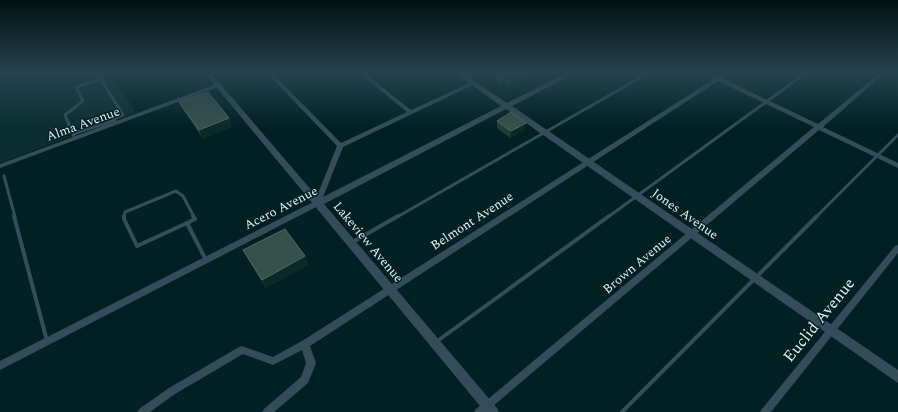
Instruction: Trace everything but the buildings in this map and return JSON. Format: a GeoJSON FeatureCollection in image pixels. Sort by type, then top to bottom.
{"type":"FeatureCollection","features":[{"type":"Feature","properties":{"kind":"street","name":"Alma Avenue"},"geometry":{"type":"LineString","coordinates":[[0,166],[74,136],[201,91]]}},
{"type":"Feature","properties":{"kind":"street","name":"Lakeview Avenue"},"geometry":{"type":"LineString","coordinates":[[224,91],[490,409]]}},
{"type":"Feature","properties":{"kind":"street"},"geometry":{"type":"LineString","coordinates":[[287,91],[340,146]]}},
{"type":"Feature","properties":{"kind":"street"},"geometry":{"type":"LineString","coordinates":[[384,91],[411,113]]}},
{"type":"Feature","properties":{"kind":"street"},"geometry":{"type":"LineString","coordinates":[[318,203],[340,146],[457,91]]}},
{"type":"Feature","properties":{"kind":"street","name":"Jones Avenue"},"geometry":{"type":"LineString","coordinates":[[486,91],[898,377]]}},
{"type":"Feature","properties":{"kind":"street","name":"Acero Avenue"},"geometry":{"type":"LineString","coordinates":[[0,366],[536,91]]}},
{"type":"Feature","properties":{"kind":"street","name":"Belmont Avenue"},"geometry":{"type":"LineString","coordinates":[[142,412],[172,391],[242,350],[273,361],[304,344],[697,91]]}},
{"type":"Feature","properties":{"kind":"street"},"geometry":{"type":"LineString","coordinates":[[744,91],[898,166]]}},
{"type":"Feature","properties":{"kind":"street","name":"Brown Avenue"},"geometry":{"type":"LineString","coordinates":[[479,412],[490,409],[691,234],[861,91]]}},
{"type":"Feature","properties":{"kind":"street","name":"Euclid Avenue"},"geometry":{"type":"LineString","coordinates":[[764,412],[898,248]]}},
{"type":"Feature","properties":{"kind":"street"},"geometry":{"type":"LineString","coordinates":[[267,412],[305,380],[311,362],[304,344]]}},
{"type":"Feature","properties":{"kind":"lane"},"geometry":{"type":"LineString","coordinates":[[74,136],[65,114],[83,101],[78,91]]}},
{"type":"Feature","properties":{"kind":"lane"},"geometry":{"type":"LineString","coordinates":[[108,91],[123,115],[116,121]]}},
{"type":"Feature","properties":{"kind":"lane"},"geometry":{"type":"LineString","coordinates":[[351,243],[616,91]]}},
{"type":"Feature","properties":{"kind":"lane"},"geometry":{"type":"LineString","coordinates":[[435,343],[635,195],[780,91]]}},
{"type":"Feature","properties":{"kind":"lane"},"geometry":{"type":"LineString","coordinates":[[622,412],[756,279],[898,134]]}},
{"type":"Feature","properties":{"kind":"lane"},"geometry":{"type":"LineString","coordinates":[[4,176],[47,342]]}},
{"type":"Feature","properties":{"kind":"lane"},"geometry":{"type":"LineString","coordinates":[[176,191],[184,196],[195,219],[187,223],[137,246],[124,219],[125,212],[176,191]]}},
{"type":"Feature","properties":{"kind":"lane"},"geometry":{"type":"LineString","coordinates":[[187,223],[206,260]]}},
{"type":"Feature","properties":{"kind":"shaded area"},"geometry":{"type":"Polygon","coordinates":[[[0,91],[122,91],[136,112],[0,163],[0,91]]]}}]}
